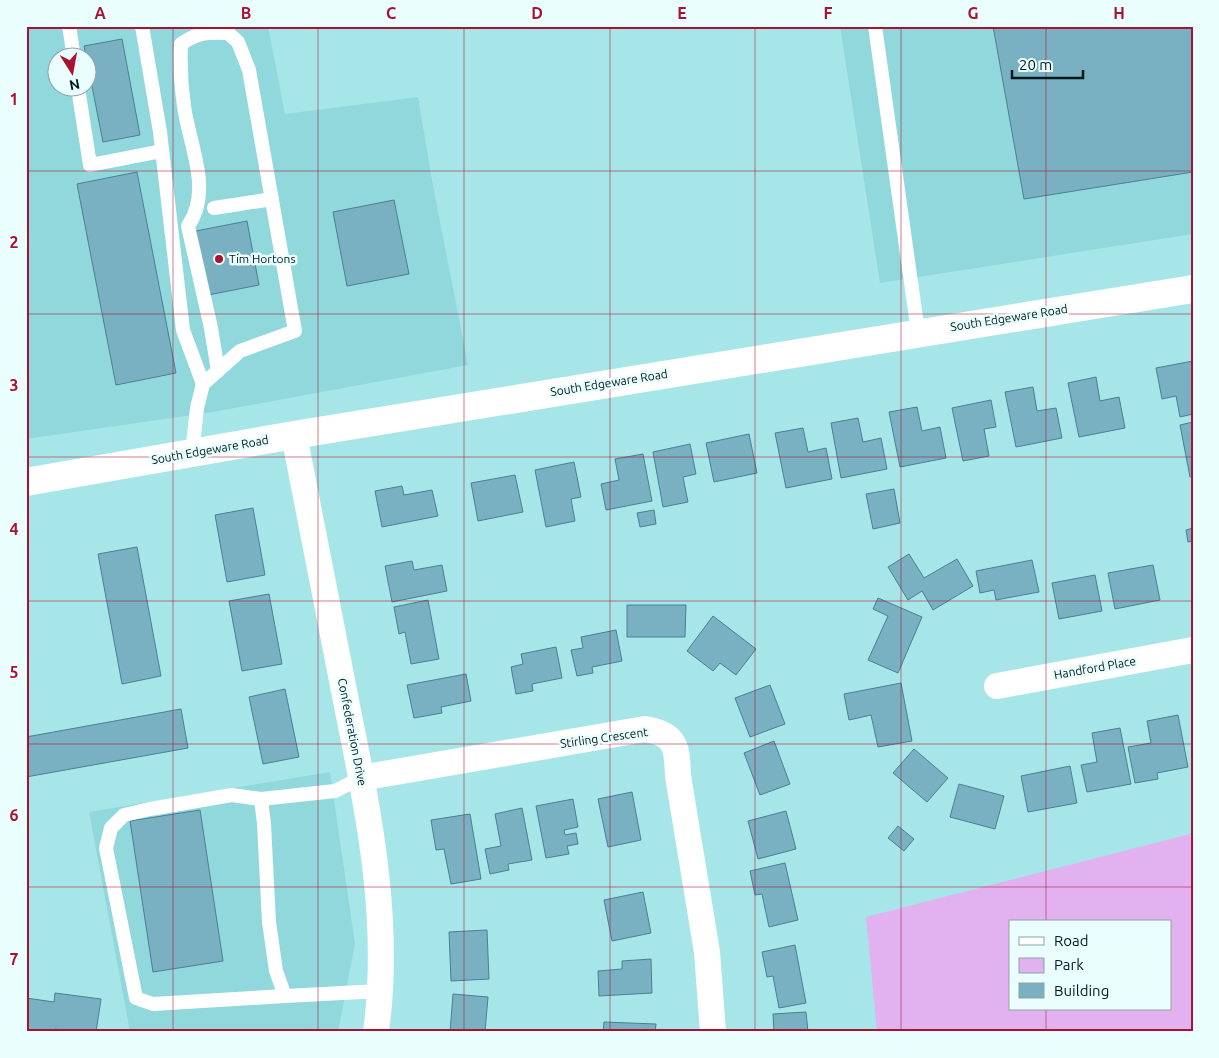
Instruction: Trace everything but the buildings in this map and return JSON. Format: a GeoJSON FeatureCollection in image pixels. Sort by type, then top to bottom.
{"type":"FeatureCollection","features":[{"type":"Feature","properties":{"kind":"main road","name":"South Edgeware Road"},"geometry":{"type":"LineString","coordinates":[[26,482],[294,435],[918,332],[1193,289]]}},
{"type":"Feature","properties":{"kind":"street","name":"Confederation Drive"},"geometry":{"type":"LineString","coordinates":[[294,435],[374,851],[380,915],[382,966],[376,1032]]}},
{"type":"Feature","properties":{"kind":"street","name":"Handford Place"},"geometry":{"type":"LineString","coordinates":[[997,686],[1193,650]]}},
{"type":"Feature","properties":{"kind":"street","name":"Stirling Crescent"},"geometry":{"type":"LineString","coordinates":[[361,778],[646,729],[666,735],[673,744],[677,754],[678,776],[707,952],[712,1032]]}},
{"type":"Feature","properties":{"kind":"lane"},"geometry":{"type":"LineString","coordinates":[[69,26],[72,48]]}},
{"type":"Feature","properties":{"kind":"lane"},"geometry":{"type":"LineString","coordinates":[[142,26],[162,151],[183,330],[203,384],[197,408],[192,453]]}},
{"type":"Feature","properties":{"kind":"lane"},"geometry":{"type":"LineString","coordinates":[[875,26],[918,332]]}},
{"type":"Feature","properties":{"kind":"lane"},"geometry":{"type":"LineString","coordinates":[[203,384],[218,371],[240,351],[295,331],[249,70],[238,42],[228,32],[209,32],[193,35],[181,44],[180,63],[184,106],[200,181],[194,217],[188,226],[211,328],[218,371]]}},
{"type":"Feature","properties":{"kind":"lane"},"geometry":{"type":"LineString","coordinates":[[80,98],[90,165],[162,151]]}},
{"type":"Feature","properties":{"kind":"lane"},"geometry":{"type":"LineString","coordinates":[[214,208],[272,199]]}},
{"type":"Feature","properties":{"kind":"lane"},"geometry":{"type":"LineString","coordinates":[[361,778],[335,790],[261,799],[232,795],[124,815],[112,828],[106,848],[136,998],[152,1004],[380,991]]}},
{"type":"Feature","properties":{"kind":"lane"},"geometry":{"type":"LineString","coordinates":[[261,799],[269,922],[276,971],[285,996]]}},
{"type":"Feature","properties":{"kind":"shaded area"},"geometry":{"type":"Polygon","coordinates":[[[26,26],[172,26],[173,29],[193,26],[268,26],[285,114],[418,97],[433,186],[468,365],[213,412],[26,439],[26,26]]]}},
{"type":"Feature","properties":{"kind":"shaded area"},"geometry":{"type":"Polygon","coordinates":[[[840,26],[1193,26],[1193,234],[880,283],[840,26]]]}},
{"type":"Feature","properties":{"kind":"shaded area"},"geometry":{"type":"Polygon","coordinates":[[[330,772],[355,944],[338,1032],[130,1032],[89,812],[330,772]]]}},
{"type":"Feature","properties":{"kind":"green space"},"geometry":{"type":"Polygon","coordinates":[[[1190,834],[1193,853],[1193,1032],[877,1032],[866,917],[1190,834]]]}},
{"type":"Feature","properties":{"kind":"place","name":"Tim Hortons"},"geometry":{"type":"Point","coordinates":[219,259]}}]}
